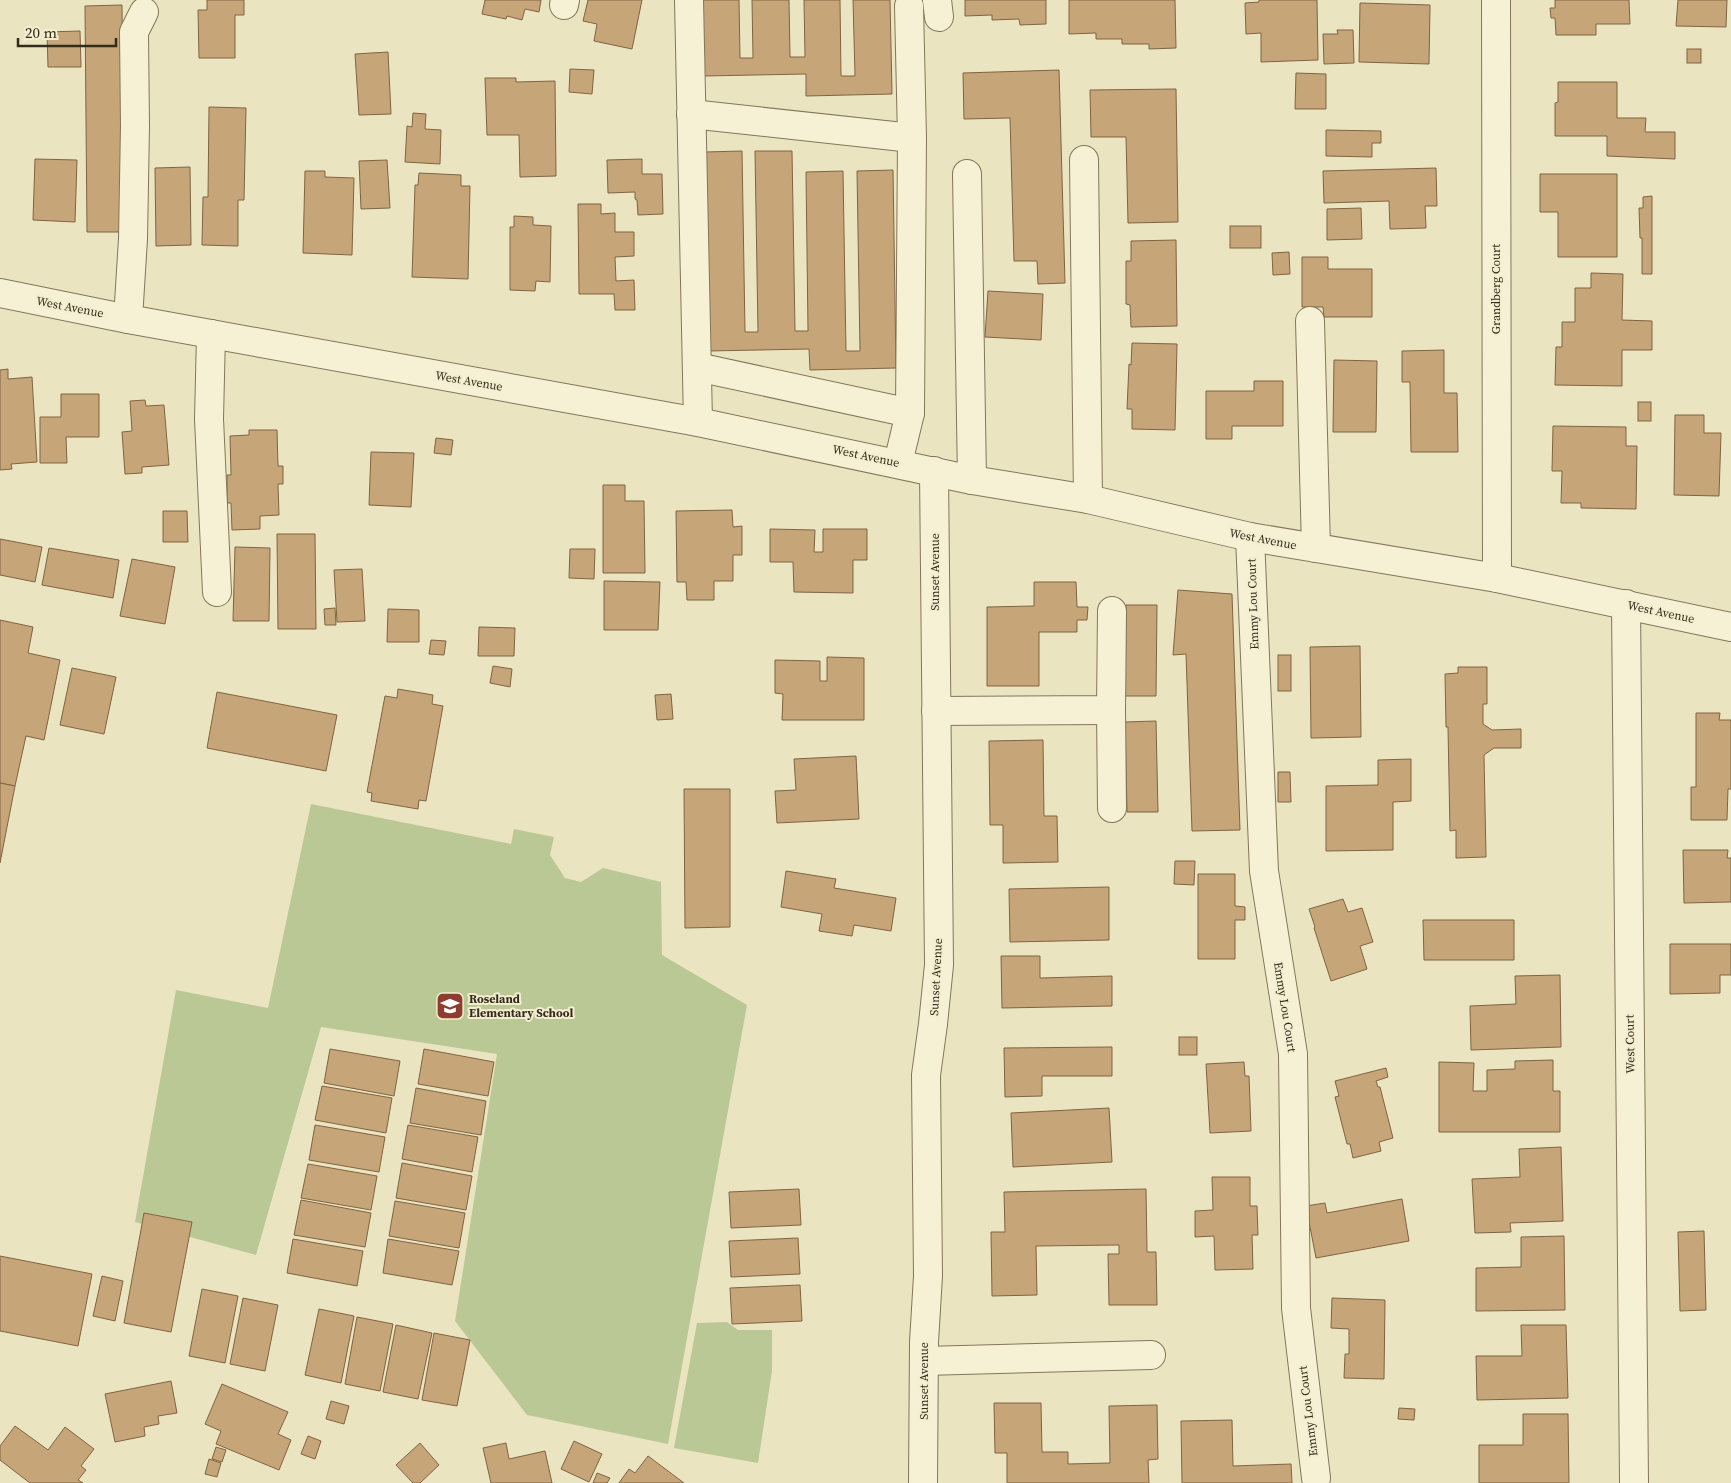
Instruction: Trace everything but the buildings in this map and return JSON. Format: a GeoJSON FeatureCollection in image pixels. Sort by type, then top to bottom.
{"type":"FeatureCollection","features":[{"type":"Feature","properties":{"kind":"street"},"geometry":{"type":"LineString","coordinates":[[689,0],[698,422]]}},
{"type":"Feature","properties":{"kind":"street","name":"Grandberg Court"},"geometry":{"type":"LineString","coordinates":[[1496,0],[1497,578]]}},
{"type":"Feature","properties":{"kind":"street"},"geometry":{"type":"LineString","coordinates":[[898,463],[910,413],[912,138],[909,6]]}},
{"type":"Feature","properties":{"kind":"street"},"geometry":{"type":"LineString","coordinates":[[128,319],[133,239],[134,32],[144,12]]}},
{"type":"Feature","properties":{"kind":"street"},"geometry":{"type":"LineString","coordinates":[[691,114],[912,138]]}},
{"type":"Feature","properties":{"kind":"street"},"geometry":{"type":"LineString","coordinates":[[1084,160],[1088,500]]}},
{"type":"Feature","properties":{"kind":"street"},"geometry":{"type":"LineString","coordinates":[[967,174],[972,480]]}},
{"type":"Feature","properties":{"kind":"street","name":"West Avenue"},"geometry":{"type":"LineString","coordinates":[[0,293],[128,319],[698,422],[972,480],[1088,500],[1250,537],[1497,578],[1731,627]]}},
{"type":"Feature","properties":{"kind":"street"},"geometry":{"type":"LineString","coordinates":[[1310,321],[1316,548]]}},
{"type":"Feature","properties":{"kind":"street"},"geometry":{"type":"LineString","coordinates":[[211,334],[209,419],[217,592]]}},
{"type":"Feature","properties":{"kind":"street"},"geometry":{"type":"LineString","coordinates":[[697,368],[910,413]]}},
{"type":"Feature","properties":{"kind":"street","name":"Sunset Avenue"},"geometry":{"type":"LineString","coordinates":[[923,1483],[924,1361],[928,1276],[926,1075],[939,965],[934,471]]}},
{"type":"Feature","properties":{"kind":"street","name":"Emmy Lou Court"},"geometry":{"type":"LineString","coordinates":[[1250,537],[1264,871],[1293,1054],[1296,1308],[1316,1478]]}},
{"type":"Feature","properties":{"kind":"street","name":"West Court"},"geometry":{"type":"LineString","coordinates":[[1626,604],[1634,1483]]}},
{"type":"Feature","properties":{"kind":"street"},"geometry":{"type":"LineString","coordinates":[[1112,611],[1112,808]]}},
{"type":"Feature","properties":{"kind":"street"},"geometry":{"type":"LineString","coordinates":[[936,711],[1111,710]]}},
{"type":"Feature","properties":{"kind":"street"},"geometry":{"type":"LineString","coordinates":[[924,1361],[1151,1355]]}},
{"type":"Feature","properties":{"kind":"green space"},"geometry":{"type":"Polygon","coordinates":[[[311,804],[511,844],[514,829],[554,837],[550,855],[565,878],[581,882],[603,868],[661,882],[662,955],[747,1005],[668,1444],[527,1415],[455,1321],[497,1054],[321,1027],[256,1255],[135,1222],[176,990],[268,1008],[311,804]]]}},
{"type":"Feature","properties":{"kind":"green space"},"geometry":{"type":"Polygon","coordinates":[[[727,1322],[738,1330],[772,1330],[772,1371],[758,1463],[674,1448],[697,1323],[727,1322]]]}},
{"type":"Feature","properties":{"kind":"place","name":"Roseland Elementary School"},"geometry":{"type":"Point","coordinates":[450,1006]}}]}
